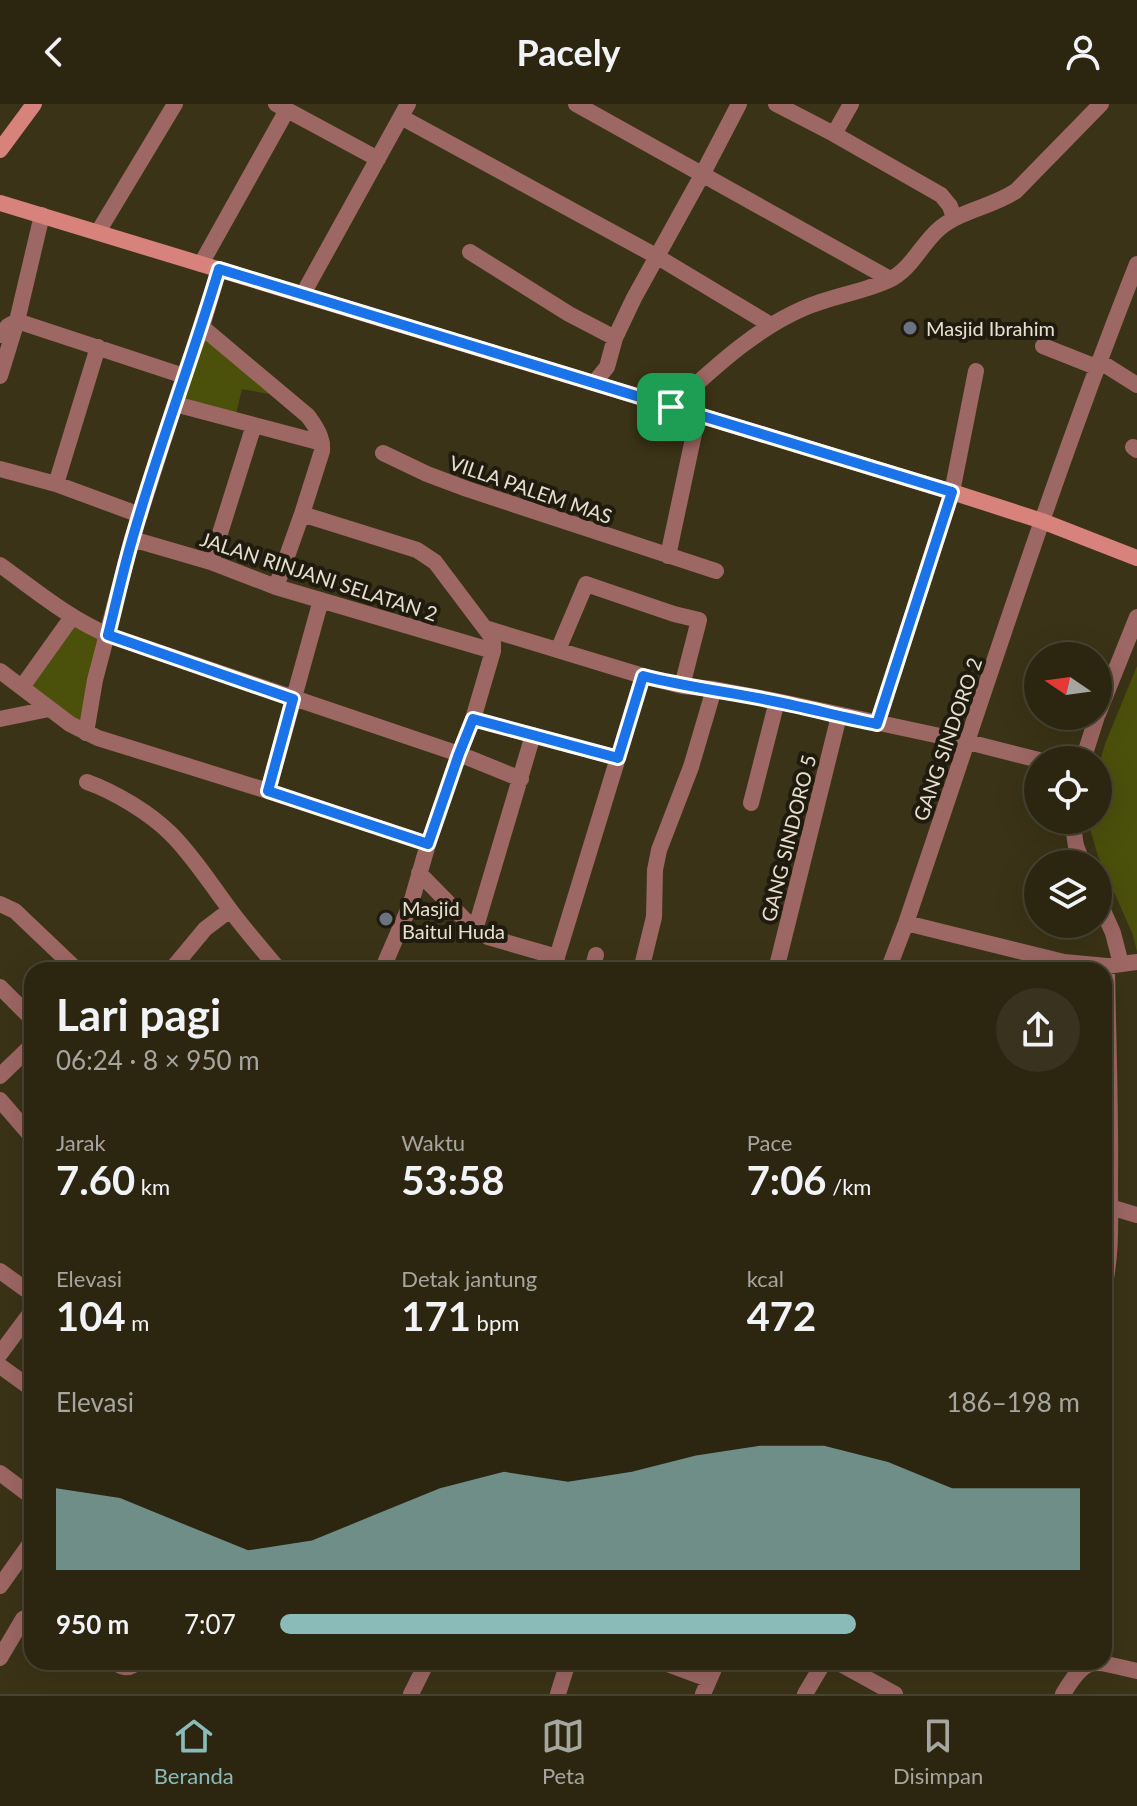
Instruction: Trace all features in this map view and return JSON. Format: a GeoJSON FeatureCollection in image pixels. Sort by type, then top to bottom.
{"type":"FeatureCollection","features":[{"type":"Feature","properties":{"kind":"main road"},"geometry":{"type":"LineString","coordinates":[[0,150],[34,104]]}},
{"type":"Feature","properties":{"kind":"main road"},"geometry":{"type":"LineString","coordinates":[[0,203],[952,492],[1042,521],[1137,558]]}},
{"type":"Feature","properties":{"kind":"street"},"geometry":{"type":"LineString","coordinates":[[98,232],[175,104]]}},
{"type":"Feature","properties":{"kind":"street"},"geometry":{"type":"LineString","coordinates":[[576,104],[890,279]]}},
{"type":"Feature","properties":{"kind":"street"},"geometry":{"type":"LineString","coordinates":[[594,383],[607,367],[615,338],[656,256],[739,104]]}},
{"type":"Feature","properties":{"kind":"street"},"geometry":{"type":"LineString","coordinates":[[776,104],[941,195],[950,206],[954,218]]}},
{"type":"Feature","properties":{"kind":"street"},"geometry":{"type":"LineString","coordinates":[[834,134],[851,104]]}},
{"type":"Feature","properties":{"kind":"street"},"geometry":{"type":"LineString","coordinates":[[671,407],[726,358],[771,325],[806,307],[890,279],[914,260],[925,243],[954,218],[997,202],[1016,191],[1101,104]]}},
{"type":"Feature","properties":{"kind":"street"},"geometry":{"type":"LineString","coordinates":[[201,264],[282,107],[378,159]]}},
{"type":"Feature","properties":{"kind":"street"},"geometry":{"type":"LineString","coordinates":[[303,294],[404,111],[771,325]]}},
{"type":"Feature","properties":{"kind":"street"},"geometry":{"type":"LineString","coordinates":[[0,376],[17,321],[42,215]]}},
{"type":"Feature","properties":{"kind":"street"},"geometry":{"type":"LineString","coordinates":[[470,252],[569,314],[615,338]]}},
{"type":"Feature","properties":{"kind":"street","name":"GANG SINDORO 2"},"geometry":{"type":"LineString","coordinates":[[891,962],[1042,521],[1137,264]]}},
{"type":"Feature","properties":{"kind":"street"},"geometry":{"type":"LineString","coordinates":[[86,733],[95,680],[132,539],[219,269]]}},
{"type":"Feature","properties":{"kind":"street"},"geometry":{"type":"LineString","coordinates":[[0,335],[17,321],[184,376]]}},
{"type":"Feature","properties":{"kind":"street"},"geometry":{"type":"LineString","coordinates":[[202,327],[308,416],[322,443],[302,514],[276,587]]}},
{"type":"Feature","properties":{"kind":"street"},"geometry":{"type":"LineString","coordinates":[[1043,346],[1098,364],[1137,385]]}},
{"type":"Feature","properties":{"kind":"street"},"geometry":{"type":"LineString","coordinates":[[56,484],[98,347]]}},
{"type":"Feature","properties":{"kind":"street"},"geometry":{"type":"LineString","coordinates":[[877,724],[952,492],[976,371]]}},
{"type":"Feature","properties":{"kind":"street"},"geometry":{"type":"LineString","coordinates":[[175,404],[322,443]]}},
{"type":"Feature","properties":{"kind":"street"},"geometry":{"type":"LineString","coordinates":[[668,556],[698,415]]}},
{"type":"Feature","properties":{"kind":"street"},"geometry":{"type":"LineString","coordinates":[[211,562],[254,425]]}},
{"type":"Feature","properties":{"kind":"street","name":"VILLA PALEM MAS"},"geometry":{"type":"LineString","coordinates":[[383,453],[440,479],[716,571]]}},
{"type":"Feature","properties":{"kind":"street"},"geometry":{"type":"LineString","coordinates":[[0,469],[56,484],[140,515]]}},
{"type":"Feature","properties":{"kind":"street"},"geometry":{"type":"LineString","coordinates":[[302,514],[427,555],[485,628],[493,643],[473,719],[428,844],[411,903],[385,962]]}},
{"type":"Feature","properties":{"kind":"street","name":"JALAN RINJANI SELATAN 2"},"geometry":{"type":"LineString","coordinates":[[132,539],[211,562],[276,587],[493,651]]}},
{"type":"Feature","properties":{"kind":"street"},"geometry":{"type":"LineString","coordinates":[[0,565],[86,626],[459,754],[521,779]]}},
{"type":"Feature","properties":{"kind":"street"},"geometry":{"type":"LineString","coordinates":[[558,650],[586,584],[699,620],[682,686]]}},
{"type":"Feature","properties":{"kind":"street"},"geometry":{"type":"LineString","coordinates":[[268,791],[321,600]]}},
{"type":"Feature","properties":{"kind":"street"},"geometry":{"type":"LineString","coordinates":[[22,687],[72,617]]}},
{"type":"Feature","properties":{"kind":"street"},"geometry":{"type":"LineString","coordinates":[[1112,680],[1137,617]]}},
{"type":"Feature","properties":{"kind":"street"},"geometry":{"type":"LineString","coordinates":[[485,628],[682,686],[777,701],[1024,756]]}},
{"type":"Feature","properties":{"kind":"street"},"geometry":{"type":"LineString","coordinates":[[0,671],[86,733],[428,844]]}},
{"type":"Feature","properties":{"kind":"street"},"geometry":{"type":"LineString","coordinates":[[557,962],[643,676]]}},
{"type":"Feature","properties":{"kind":"street"},"geometry":{"type":"LineString","coordinates":[[643,962],[654,917],[655,870],[659,850],[691,767],[714,689]]}},
{"type":"Feature","properties":{"kind":"street"},"geometry":{"type":"LineString","coordinates":[[751,803],[777,701]]}},
{"type":"Feature","properties":{"kind":"street"},"geometry":{"type":"LineString","coordinates":[[0,719],[49,709]]}},
{"type":"Feature","properties":{"kind":"street","name":"GANG SINDORO 5"},"geometry":{"type":"LineString","coordinates":[[778,962],[839,716]]}},
{"type":"Feature","properties":{"kind":"street"},"geometry":{"type":"LineString","coordinates":[[473,719],[618,758]]}},
{"type":"Feature","properties":{"kind":"street"},"geometry":{"type":"LineString","coordinates":[[475,930],[533,735]]}},
{"type":"Feature","properties":{"kind":"street"},"geometry":{"type":"LineString","coordinates":[[87,782],[132,804],[170,833],[272,962]]}},
{"type":"Feature","properties":{"kind":"street"},"geometry":{"type":"LineString","coordinates":[[419,873],[475,930],[554,962]]}},
{"type":"Feature","properties":{"kind":"street"},"geometry":{"type":"LineString","coordinates":[[0,904],[15,911],[69,962]]}},
{"type":"Feature","properties":{"kind":"street"},"geometry":{"type":"LineString","coordinates":[[178,962],[205,929],[230,910]]}},
{"type":"Feature","properties":{"kind":"street"},"geometry":{"type":"LineString","coordinates":[[906,923],[1064,962]]}},
{"type":"Feature","properties":{"kind":"street"},"geometry":{"type":"LineString","coordinates":[[1112,931],[1122,964],[1112,1091]]}},
{"type":"Feature","properties":{"kind":"street"},"geometry":{"type":"LineString","coordinates":[[0,987],[24,1011]]}},
{"type":"Feature","properties":{"kind":"street"},"geometry":{"type":"LineString","coordinates":[[0,1076],[24,1053]]}},
{"type":"Feature","properties":{"kind":"street"},"geometry":{"type":"LineString","coordinates":[[0,1100],[24,1128]]}},
{"type":"Feature","properties":{"kind":"street"},"geometry":{"type":"LineString","coordinates":[[1112,1213],[1137,1215]]}},
{"type":"Feature","properties":{"kind":"street"},"geometry":{"type":"LineString","coordinates":[[0,1271],[24,1288]]}},
{"type":"Feature","properties":{"kind":"street"},"geometry":{"type":"LineString","coordinates":[[0,1354],[24,1322]]}},
{"type":"Feature","properties":{"kind":"street"},"geometry":{"type":"LineString","coordinates":[[0,1366],[24,1383]]}},
{"type":"Feature","properties":{"kind":"street"},"geometry":{"type":"LineString","coordinates":[[0,1473],[24,1491]]}},
{"type":"Feature","properties":{"kind":"street"},"geometry":{"type":"LineString","coordinates":[[0,1586],[24,1552]]}},
{"type":"Feature","properties":{"kind":"street"},"geometry":{"type":"LineString","coordinates":[[0,1658],[24,1618]]}},
{"type":"Feature","properties":{"kind":"street"},"geometry":{"type":"LineString","coordinates":[[1112,1666],[1137,1671]]}},
{"type":"Feature","properties":{"kind":"street"},"geometry":{"type":"LineString","coordinates":[[411,1694],[423,1670]]}},
{"type":"Feature","properties":{"kind":"street"},"geometry":{"type":"LineString","coordinates":[[558,1694],[566,1670]]}},
{"type":"Feature","properties":{"kind":"street"},"geometry":{"type":"LineString","coordinates":[[677,1670],[706,1686]]}},
{"type":"Feature","properties":{"kind":"street"},"geometry":{"type":"LineString","coordinates":[[805,1694],[819,1670]]}},
{"type":"Feature","properties":{"kind":"street"},"geometry":{"type":"LineString","coordinates":[[852,1670],[895,1694]]}},
{"type":"Feature","properties":{"kind":"street"},"geometry":{"type":"LineString","coordinates":[[1063,1694],[1078,1670]]}},
{"type":"Feature","properties":{"kind":"green space"},"geometry":{"type":"Polygon","coordinates":[[[204,335],[275,395],[242,389],[236,414],[182,400],[204,335]]]}},
{"type":"Feature","properties":{"kind":"green space"},"geometry":{"type":"Polygon","coordinates":[[[74,623],[103,638],[83,727],[28,686],[74,623]]]}},
{"type":"Feature","properties":{"kind":"green space"},"geometry":{"type":"Polygon","coordinates":[[[1137,666],[1137,952],[1133,935],[1112,888],[1112,850],[1096,850],[1092,834],[1112,834],[1112,746],[1104,746],[1137,666]]]}},
{"type":"Feature","properties":{"kind":"place","name":"Masjid Ibrahim"},"geometry":{"type":"Point","coordinates":[910,328]}},
{"type":"Feature","properties":{"kind":"place","name":"Masjid Baitul Huda"},"geometry":{"type":"Point","coordinates":[386,919]}},
{"type":"Feature","properties":{"kind":"route"},"geometry":{"type":"LineString","coordinates":[[219,269],[671,407],[952,492],[877,724],[777,701],[682,686],[643,676],[618,758],[473,719],[428,844],[268,791],[293,699],[108,635],[132,539],[219,269]]}}]}
